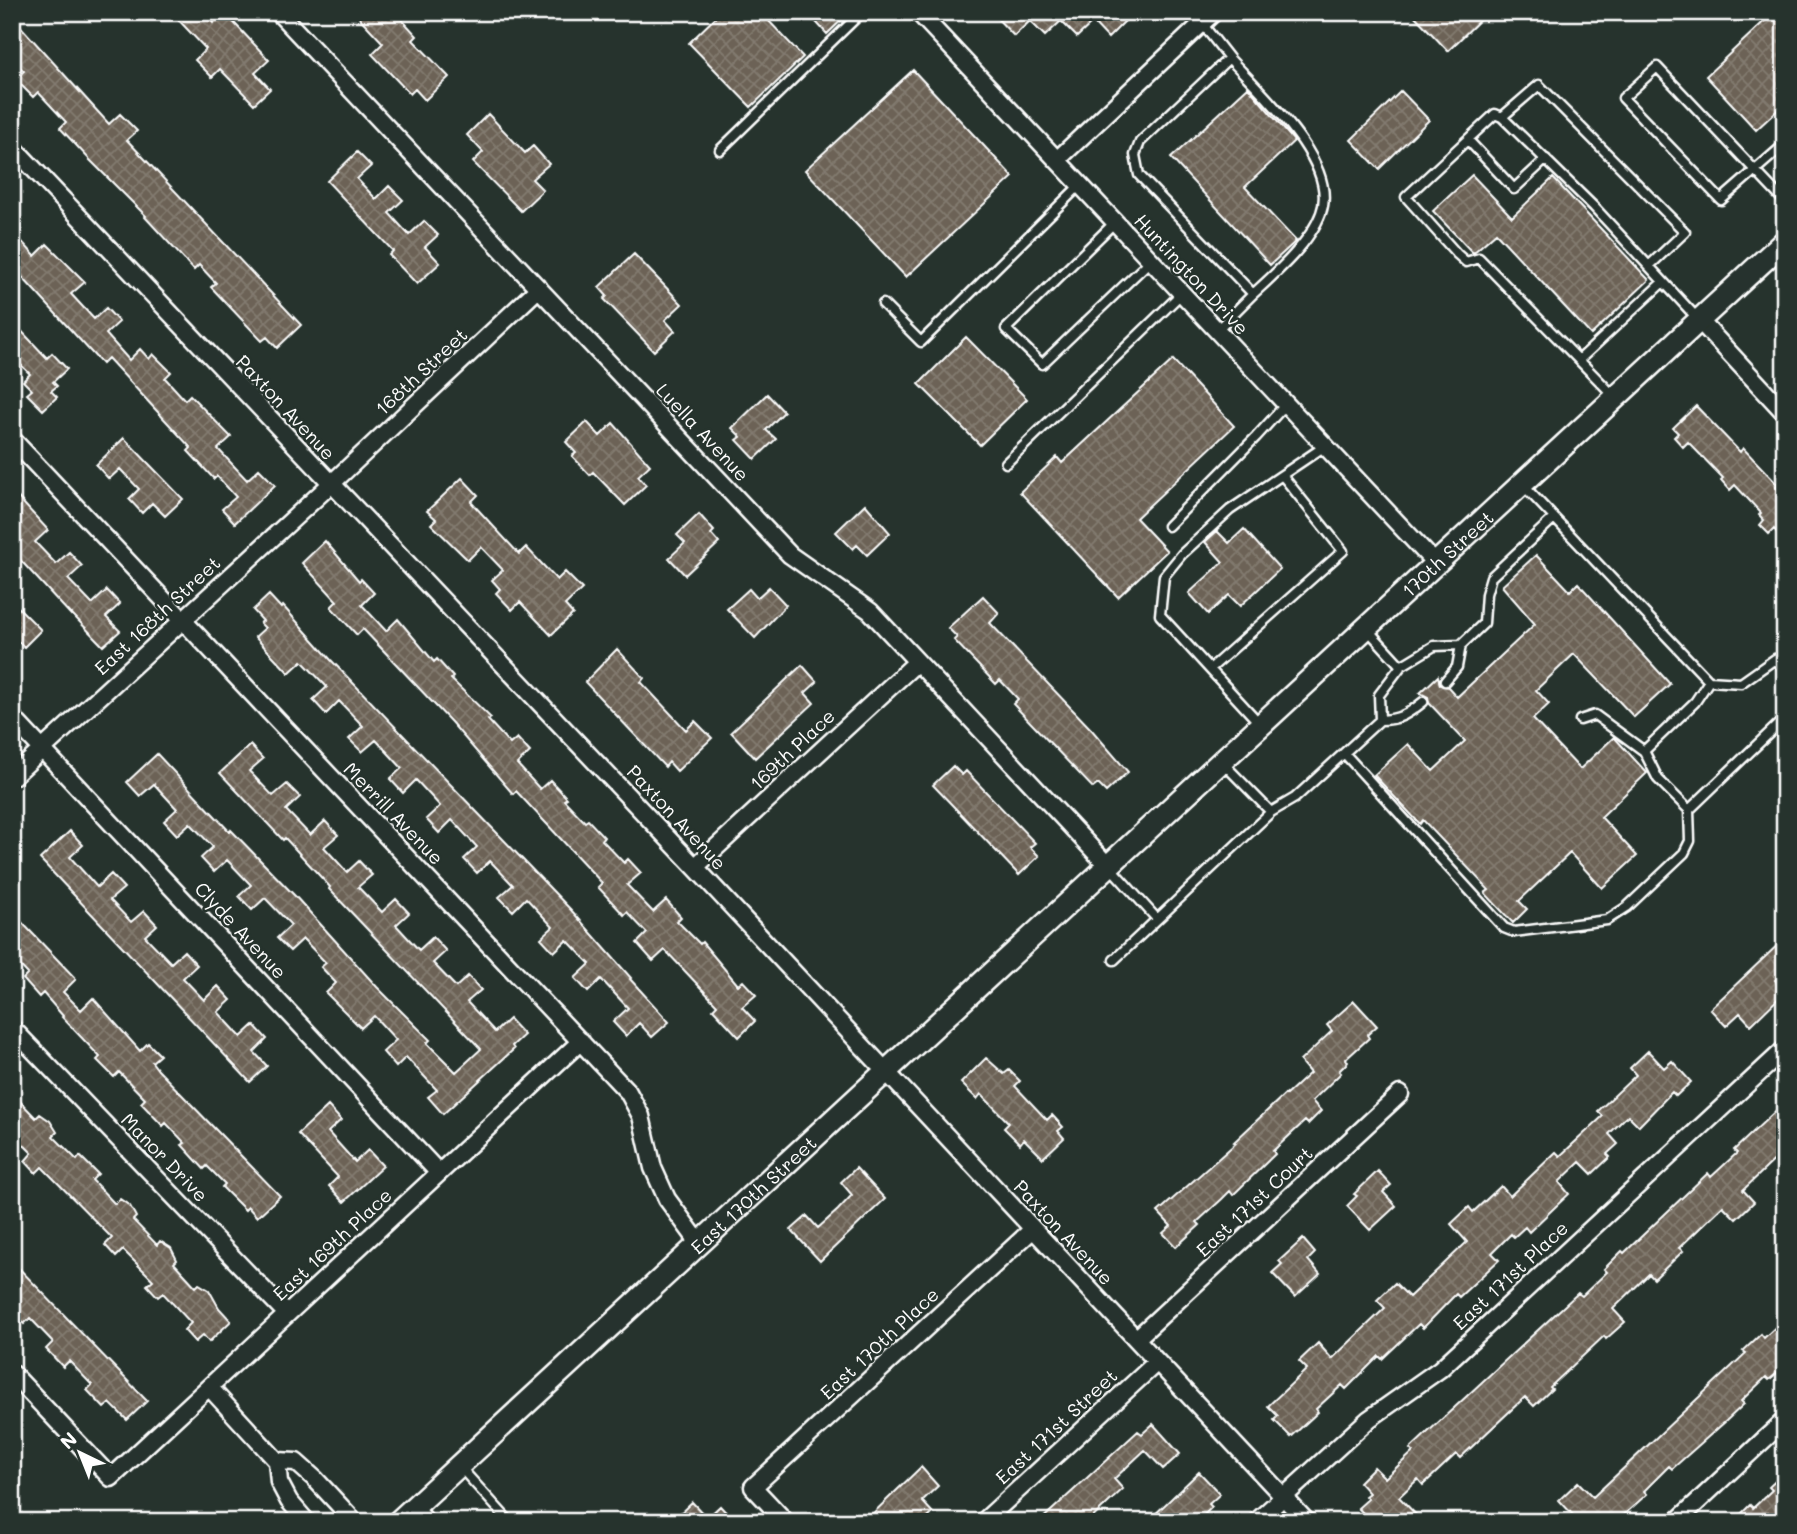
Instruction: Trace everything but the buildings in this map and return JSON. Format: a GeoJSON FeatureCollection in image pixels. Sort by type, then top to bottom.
{"type":"FeatureCollection","features":[{"type":"Feature","properties":{"kind":"street","name":"Luella Avenue"},"geometry":{"type":"LineString","coordinates":[[278,12],[790,555],[870,611],[1109,867]]}},
{"type":"Feature","properties":{"kind":"street","name":"Huntington Drive"},"geometry":{"type":"LineString","coordinates":[[918,12],[1436,564]]}},
{"type":"Feature","properties":{"kind":"street"},"geometry":{"type":"LineString","coordinates":[[1057,160],[1202,16]]}},
{"type":"Feature","properties":{"kind":"street","name":"Paxton Avenue"},"geometry":{"type":"LineString","coordinates":[[12,146],[695,867],[1307,1522]]}},
{"type":"Feature","properties":{"kind":"street","name":"170th Street"},"geometry":{"type":"LineString","coordinates":[[1109,867],[1785,241]]}},
{"type":"Feature","properties":{"kind":"street","name":"168th Street"},"geometry":{"type":"LineString","coordinates":[[331,484],[539,288]]}},
{"type":"Feature","properties":{"kind":"street"},"geometry":{"type":"LineString","coordinates":[[1699,320],[1785,413]]}},
{"type":"Feature","properties":{"kind":"street","name":"Merrill Avenue"},"geometry":{"type":"LineString","coordinates":[[12,439],[628,1092],[641,1116],[653,1168],[667,1199],[699,1244]]}},
{"type":"Feature","properties":{"kind":"street","name":"East 168th Street"},"geometry":{"type":"LineString","coordinates":[[12,777],[331,484]]}},
{"type":"Feature","properties":{"kind":"street","name":"169th Place"},"geometry":{"type":"LineString","coordinates":[[695,867],[917,662]]}},
{"type":"Feature","properties":{"kind":"street","name":"Clyde Avenue"},"geometry":{"type":"LineString","coordinates":[[12,717],[439,1172]]}},
{"type":"Feature","properties":{"kind":"street","name":"East 170th Street"},"geometry":{"type":"LineString","coordinates":[[398,1522],[1109,867]]}},
{"type":"Feature","properties":{"kind":"street","name":"Manor Drive"},"geometry":{"type":"LineString","coordinates":[[12,1028],[287,1314]]}},
{"type":"Feature","properties":{"kind":"street","name":"East 169th Place"},"geometry":{"type":"LineString","coordinates":[[12,1374],[111,1478],[581,1041]]}},
{"type":"Feature","properties":{"kind":"street","name":"East 171st Place"},"geometry":{"type":"LineString","coordinates":[[1256,1522],[1369,1419],[1440,1369],[1785,1049]]}},
{"type":"Feature","properties":{"kind":"street","name":"East 171st Court"},"geometry":{"type":"LineString","coordinates":[[1136,1339],[1400,1094]]}},
{"type":"Feature","properties":{"kind":"street","name":"East 170th Place"},"geometry":{"type":"LineString","coordinates":[[786,1522],[753,1487],[1032,1230]]}},
{"type":"Feature","properties":{"kind":"street","name":"East 171st Street"},"geometry":{"type":"LineString","coordinates":[[983,1522],[1157,1362]]}},
{"type":"Feature","properties":{"kind":"street"},"geometry":{"type":"LineString","coordinates":[[209,1387],[277,1461],[279,1482],[289,1500],[307,1522]]}},
{"type":"Feature","properties":{"kind":"street"},"geometry":{"type":"LineString","coordinates":[[1676,1522],[1785,1420]]}},
{"type":"Feature","properties":{"kind":"street"},"geometry":{"type":"LineString","coordinates":[[277,1461],[296,1462],[355,1522]]}},
{"type":"Feature","properties":{"kind":"lane"},"geometry":{"type":"LineString","coordinates":[[720,150],[862,12]]}},
{"type":"Feature","properties":{"kind":"lane"},"geometry":{"type":"LineString","coordinates":[[1202,16],[1229,58],[1303,139],[1316,163],[1324,195],[1321,215],[1300,246],[1217,330]]}},
{"type":"Feature","properties":{"kind":"lane"},"geometry":{"type":"LineString","coordinates":[[1229,58],[1140,142],[1136,148],[1136,165],[1139,175],[1253,294]]}},
{"type":"Feature","properties":{"kind":"lane"},"geometry":{"type":"LineString","coordinates":[[1785,144],[1754,170],[1721,200],[1623,98],[1657,67],[1754,170],[1785,202]]}},
{"type":"Feature","properties":{"kind":"lane"},"geometry":{"type":"LineString","coordinates":[[1502,117],[1539,85],[1685,232],[1649,266]]}},
{"type":"Feature","properties":{"kind":"lane"},"geometry":{"type":"LineString","coordinates":[[1616,398],[1479,258],[1466,262],[1406,197],[1495,114],[1502,117],[1546,159],[1699,320]]}},
{"type":"Feature","properties":{"kind":"lane"},"geometry":{"type":"LineString","coordinates":[[1468,140],[1514,189],[1546,159]]}},
{"type":"Feature","properties":{"kind":"lane"},"geometry":{"type":"LineString","coordinates":[[883,304],[921,342],[1080,185]]}},
{"type":"Feature","properties":{"kind":"lane"},"geometry":{"type":"LineString","coordinates":[[1115,222],[1006,328],[1042,364],[1151,260]]}},
{"type":"Feature","properties":{"kind":"lane"},"geometry":{"type":"LineString","coordinates":[[1579,360],[1664,282]]}},
{"type":"Feature","properties":{"kind":"lane"},"geometry":{"type":"LineString","coordinates":[[1006,463],[1182,293]]}},
{"type":"Feature","properties":{"kind":"lane"},"geometry":{"type":"LineString","coordinates":[[1168,526],[1286,404]]}},
{"type":"Feature","properties":{"kind":"lane"},"geometry":{"type":"LineString","coordinates":[[1262,726],[1160,615],[1164,576],[1182,554],[1230,510],[1325,446]]}},
{"type":"Feature","properties":{"kind":"lane"},"geometry":{"type":"LineString","coordinates":[[1210,669],[1343,551],[1282,475]]}},
{"type":"Feature","properties":{"kind":"lane"},"geometry":{"type":"LineString","coordinates":[[1522,484],[1709,681],[1741,683],[1776,659],[1785,669]]}},
{"type":"Feature","properties":{"kind":"lane"},"geometry":{"type":"LineString","coordinates":[[1445,681],[1457,667],[1461,645],[1484,624],[1486,594],[1491,577],[1554,518]]}},
{"type":"Feature","properties":{"kind":"lane"},"geometry":{"type":"LineString","coordinates":[[1367,629],[1401,666]]}},
{"type":"Feature","properties":{"kind":"lane"},"geometry":{"type":"LineString","coordinates":[[1380,720],[1379,695],[1401,666],[1434,646],[1461,645]]}},
{"type":"Feature","properties":{"kind":"lane"},"geometry":{"type":"LineString","coordinates":[[1644,751],[1695,702],[1709,681]]}},
{"type":"Feature","properties":{"kind":"lane"},"geometry":{"type":"LineString","coordinates":[[1114,960],[1271,812],[1295,799],[1380,720],[1397,720],[1408,715],[1423,702]]}},
{"type":"Feature","properties":{"kind":"lane"},"geometry":{"type":"LineString","coordinates":[[1344,753],[1504,928],[1514,932],[1607,919],[1627,907],[1684,853],[1690,841],[1689,810],[1658,779],[1644,751],[1595,715],[1580,720]]}},
{"type":"Feature","properties":{"kind":"lane"},"geometry":{"type":"LineString","coordinates":[[1689,810],[1785,718]]}},
{"type":"Feature","properties":{"kind":"lane"},"geometry":{"type":"LineString","coordinates":[[1222,762],[1271,812]]}},
{"type":"Feature","properties":{"kind":"lane"},"geometry":{"type":"LineString","coordinates":[[1109,867],[1157,919]]}},
{"type":"Feature","properties":{"kind":"lane"},"geometry":{"type":"LineString","coordinates":[[459,1465],[510,1522]]}},
{"type":"Feature","properties":{"kind":"lane"},"geometry":{"type":"LineString","coordinates":[[416,1505],[432,1522]]}}]}
